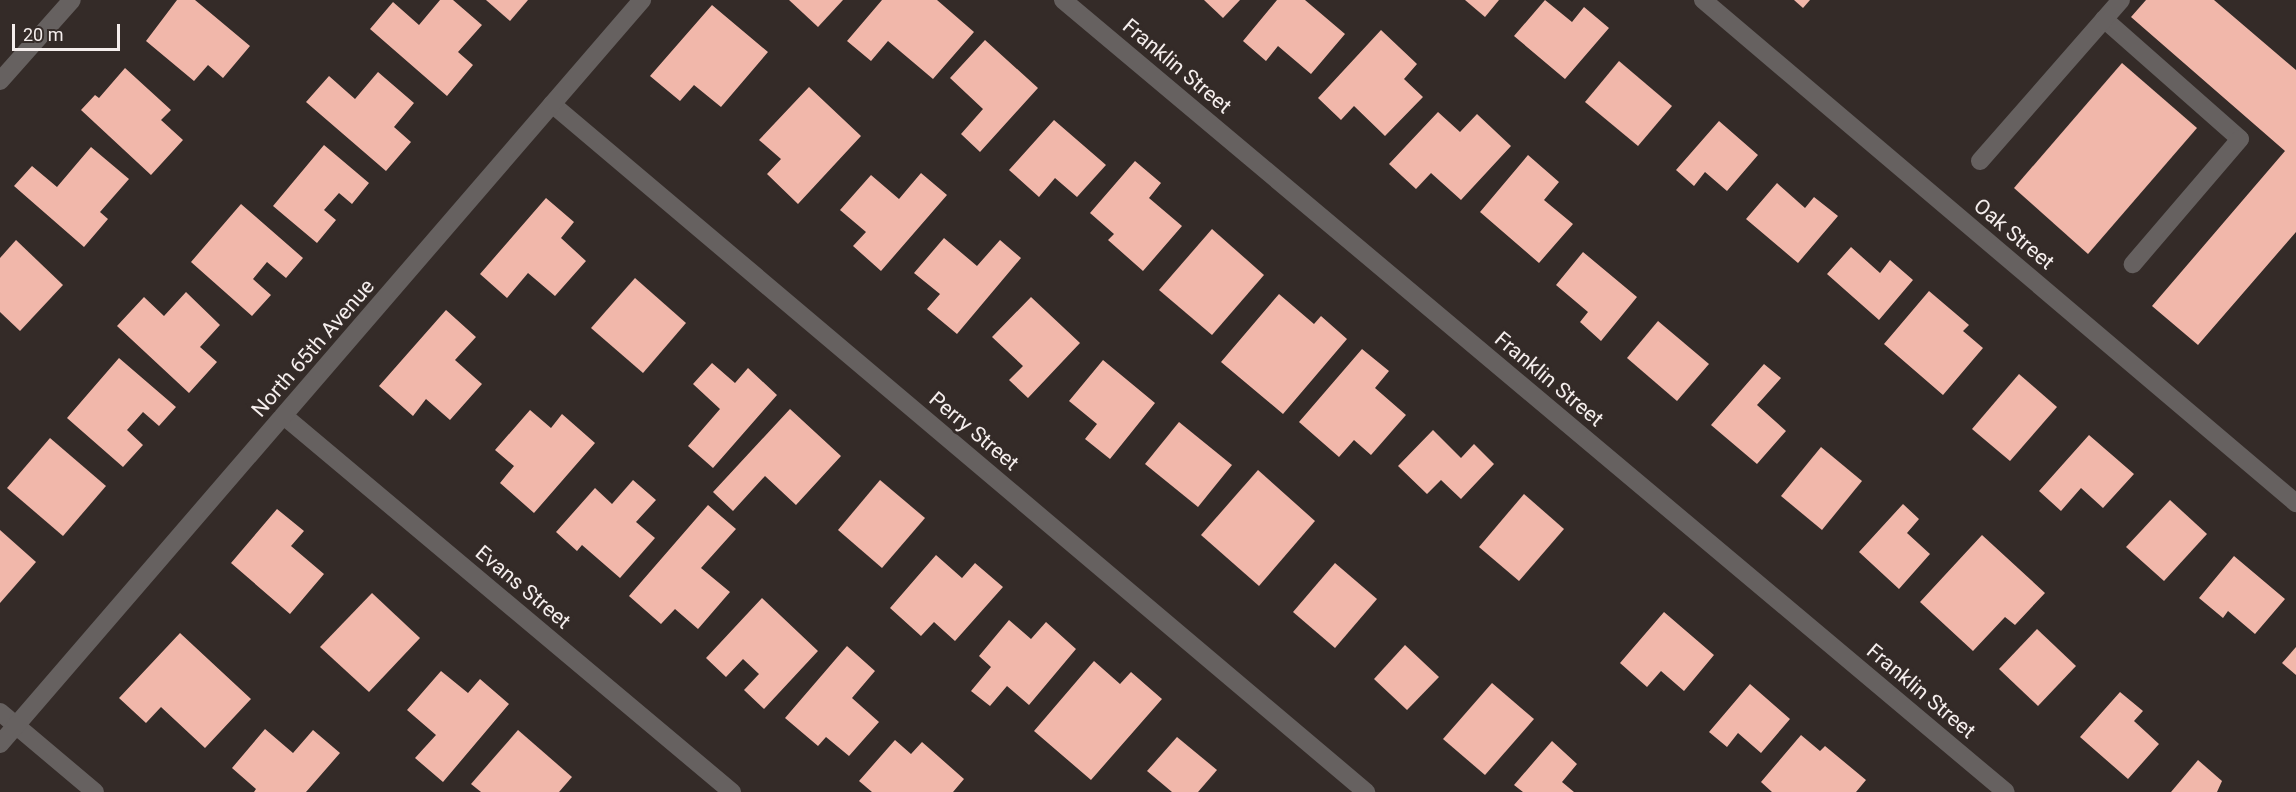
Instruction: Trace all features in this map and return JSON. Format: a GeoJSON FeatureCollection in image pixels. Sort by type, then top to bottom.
{"type":"FeatureCollection","features":[{"type":"Feature","properties":{"kind":"street"},"geometry":{"type":"LineString","coordinates":[[0,81],[72,0]]}},
{"type":"Feature","properties":{"kind":"street","name":"North 65th Avenue"},"geometry":{"type":"LineString","coordinates":[[0,744],[642,0]]}},
{"type":"Feature","properties":{"kind":"street","name":"Franklin Street"},"geometry":{"type":"LineString","coordinates":[[1064,0],[2006,792]]}},
{"type":"Feature","properties":{"kind":"street","name":"Oak Street"},"geometry":{"type":"LineString","coordinates":[[1703,0],[2296,502]]}},
{"type":"Feature","properties":{"kind":"street"},"geometry":{"type":"LineString","coordinates":[[1980,161],[2121,0]]}},
{"type":"Feature","properties":{"kind":"street"},"geometry":{"type":"LineString","coordinates":[[2104,19],[2240,139],[2133,264]]}},
{"type":"Feature","properties":{"kind":"street","name":"Perry Street"},"geometry":{"type":"LineString","coordinates":[[552,104],[1366,792]]}},
{"type":"Feature","properties":{"kind":"street","name":"Evans Street"},"geometry":{"type":"LineString","coordinates":[[285,416],[732,792]]}},
{"type":"Feature","properties":{"kind":"street"},"geometry":{"type":"LineString","coordinates":[[0,712],[95,792]]}},
{"type":"Feature","properties":{"kind":"building"},"geometry":{"type":"Polygon","coordinates":[[[177,0],[195,0],[250,46],[223,78],[208,65],[194,81],[146,41],[177,0]]]}},
{"type":"Feature","properties":{"kind":"building"},"geometry":{"type":"Polygon","coordinates":[[[440,0],[453,0],[482,25],[458,52],[473,65],[447,96],[370,29],[393,2],[419,25],[440,0]]]}},
{"type":"Feature","properties":{"kind":"building"},"geometry":{"type":"Polygon","coordinates":[[[486,0],[528,0],[510,21],[486,0]]]}},
{"type":"Feature","properties":{"kind":"building"},"geometry":{"type":"Polygon","coordinates":[[[789,0],[843,0],[818,27],[789,0]]]}},
{"type":"Feature","properties":{"kind":"building"},"geometry":{"type":"Polygon","coordinates":[[[882,0],[937,0],[974,32],[933,79],[888,41],[871,61],[847,41],[882,0]]]}},
{"type":"Feature","properties":{"kind":"building"},"geometry":{"type":"Polygon","coordinates":[[[1204,0],[1240,0],[1223,18],[1204,0]]]}},
{"type":"Feature","properties":{"kind":"building"},"geometry":{"type":"Polygon","coordinates":[[[1277,0],[1305,0],[1345,34],[1311,74],[1278,46],[1266,61],[1243,41],[1277,0]]]}},
{"type":"Feature","properties":{"kind":"building"},"geometry":{"type":"Polygon","coordinates":[[[1465,0],[1499,0],[1485,17],[1465,0]]]}},
{"type":"Feature","properties":{"kind":"building"},"geometry":{"type":"Polygon","coordinates":[[[1545,0],[1572,22],[1584,7],[1609,28],[1565,79],[1514,36],[1545,0]]]}},
{"type":"Feature","properties":{"kind":"building"},"geometry":{"type":"Polygon","coordinates":[[[1794,0],[1810,0],[1803,8],[1794,0]]]}},
{"type":"Feature","properties":{"kind":"building"},"geometry":{"type":"Polygon","coordinates":[[[2146,0],[2214,0],[2296,70],[2296,232],[2198,345],[2152,306],[2285,151],[2131,17],[2146,0]]]}},
{"type":"Feature","properties":{"kind":"building"},"geometry":{"type":"Polygon","coordinates":[[[712,5],[768,52],[721,107],[694,85],[680,101],[650,76],[712,5]]]}},
{"type":"Feature","properties":{"kind":"building"},"geometry":{"type":"Polygon","coordinates":[[[1381,30],[1417,64],[1404,79],[1423,97],[1385,136],[1354,106],[1341,120],[1318,98],[1381,30]]]}},
{"type":"Feature","properties":{"kind":"building"},"geometry":{"type":"Polygon","coordinates":[[[985,40],[1038,88],[980,152],[961,134],[983,109],[950,78],[985,40]]]}},
{"type":"Feature","properties":{"kind":"building"},"geometry":{"type":"Polygon","coordinates":[[[1619,61],[1672,106],[1638,146],[1585,102],[1619,61]]]}},
{"type":"Feature","properties":{"kind":"building"},"geometry":{"type":"Polygon","coordinates":[[[2122,63],[2197,128],[2088,254],[2014,188],[2122,63]]]}},
{"type":"Feature","properties":{"kind":"building"},"geometry":{"type":"Polygon","coordinates":[[[125,68],[171,110],[161,120],[183,140],[151,175],[81,110],[95,95],[99,98],[125,68]]]}},
{"type":"Feature","properties":{"kind":"building"},"geometry":{"type":"Polygon","coordinates":[[[378,72],[414,103],[394,127],[411,142],[386,171],[306,102],[329,76],[355,99],[378,72]]]}},
{"type":"Feature","properties":{"kind":"building"},"geometry":{"type":"Polygon","coordinates":[[[809,87],[861,136],[798,204],[767,174],[781,159],[759,140],[809,87]]]}},
{"type":"Feature","properties":{"kind":"building"},"geometry":{"type":"Polygon","coordinates":[[[1438,112],[1460,132],[1477,114],[1511,146],[1461,200],[1431,173],[1416,189],[1389,164],[1438,112]]]}},
{"type":"Feature","properties":{"kind":"building"},"geometry":{"type":"Polygon","coordinates":[[[1054,120],[1106,165],[1077,197],[1055,178],[1039,197],[1009,170],[1054,120]]]}},
{"type":"Feature","properties":{"kind":"building"},"geometry":{"type":"Polygon","coordinates":[[[1719,121],[1758,155],[1727,191],[1705,172],[1694,186],[1676,170],[1719,121]]]}},
{"type":"Feature","properties":{"kind":"building"},"geometry":{"type":"Polygon","coordinates":[[[324,145],[369,183],[352,204],[339,193],[324,210],[336,220],[317,243],[273,206],[324,145]]]}},
{"type":"Feature","properties":{"kind":"building"},"geometry":{"type":"Polygon","coordinates":[[[91,147],[129,179],[100,212],[108,219],[84,247],[14,186],[32,166],[57,187],[91,147]]]}},
{"type":"Feature","properties":{"kind":"building"},"geometry":{"type":"Polygon","coordinates":[[[1528,155],[1559,182],[1544,200],[1573,224],[1539,263],[1480,212],[1528,155]]]}},
{"type":"Feature","properties":{"kind":"building"},"geometry":{"type":"Polygon","coordinates":[[[1135,161],[1161,183],[1149,198],[1182,226],[1143,271],[1108,240],[1114,234],[1090,213],[1135,161]]]}},
{"type":"Feature","properties":{"kind":"building"},"geometry":{"type":"Polygon","coordinates":[[[921,173],[947,195],[881,271],[853,246],[866,232],[840,210],[871,175],[899,199],[921,173]]]}},
{"type":"Feature","properties":{"kind":"building"},"geometry":{"type":"Polygon","coordinates":[[[1777,183],[1805,208],[1814,197],[1838,216],[1798,263],[1746,219],[1777,183]]]}},
{"type":"Feature","properties":{"kind":"building"},"geometry":{"type":"Polygon","coordinates":[[[546,198],[574,222],[561,238],[586,261],[555,296],[528,273],[507,298],[480,274],[546,198]]]}},
{"type":"Feature","properties":{"kind":"building"},"geometry":{"type":"Polygon","coordinates":[[[241,204],[303,258],[286,278],[267,262],[253,279],[271,295],[252,316],[191,262],[241,204]]]}},
{"type":"Feature","properties":{"kind":"building"},"geometry":{"type":"Polygon","coordinates":[[[1212,229],[1264,275],[1212,335],[1159,290],[1212,229]]]}},
{"type":"Feature","properties":{"kind":"building"},"geometry":{"type":"Polygon","coordinates":[[[944,238],[977,266],[1000,240],[1021,258],[957,334],[927,309],[940,294],[914,273],[944,238]]]}},
{"type":"Feature","properties":{"kind":"building"},"geometry":{"type":"Polygon","coordinates":[[[16,240],[63,285],[20,331],[0,312],[0,258],[16,240]]]}},
{"type":"Feature","properties":{"kind":"building"},"geometry":{"type":"Polygon","coordinates":[[[1851,247],[1880,273],[1890,260],[1913,280],[1879,320],[1827,274],[1851,247]]]}},
{"type":"Feature","properties":{"kind":"building"},"geometry":{"type":"Polygon","coordinates":[[[1583,252],[1637,297],[1601,341],[1580,322],[1588,312],[1556,285],[1583,252]]]}},
{"type":"Feature","properties":{"kind":"building"},"geometry":{"type":"Polygon","coordinates":[[[635,278],[686,323],[643,373],[591,328],[635,278]]]}},
{"type":"Feature","properties":{"kind":"building"},"geometry":{"type":"Polygon","coordinates":[[[1929,291],[1969,325],[1963,331],[1983,348],[1943,395],[1884,344],[1929,291]]]}},
{"type":"Feature","properties":{"kind":"building"},"geometry":{"type":"Polygon","coordinates":[[[186,292],[220,325],[200,347],[217,362],[189,393],[117,326],[144,297],[164,316],[186,292]]]}},
{"type":"Feature","properties":{"kind":"building"},"geometry":{"type":"Polygon","coordinates":[[[1279,294],[1314,324],[1321,316],[1347,339],[1283,414],[1221,362],[1279,294]]]}},
{"type":"Feature","properties":{"kind":"building"},"geometry":{"type":"Polygon","coordinates":[[[1031,297],[1080,343],[1028,398],[1009,380],[1023,366],[992,337],[1031,297]]]}},
{"type":"Feature","properties":{"kind":"building"},"geometry":{"type":"Polygon","coordinates":[[[446,310],[476,337],[455,360],[482,384],[450,420],[426,399],[413,416],[379,386],[446,310]]]}},
{"type":"Feature","properties":{"kind":"building"},"geometry":{"type":"Polygon","coordinates":[[[1658,321],[1709,364],[1677,401],[1627,358],[1658,321]]]}},
{"type":"Feature","properties":{"kind":"building"},"geometry":{"type":"Polygon","coordinates":[[[1362,349],[1389,371],[1375,388],[1406,415],[1371,455],[1354,440],[1339,457],[1299,422],[1362,349]]]}},
{"type":"Feature","properties":{"kind":"building"},"geometry":{"type":"Polygon","coordinates":[[[119,358],[176,407],[159,426],[143,412],[127,430],[143,445],[123,467],[67,418],[119,358]]]}},
{"type":"Feature","properties":{"kind":"building"},"geometry":{"type":"Polygon","coordinates":[[[1103,360],[1155,403],[1110,459],[1085,439],[1097,424],[1069,401],[1103,360]]]}},
{"type":"Feature","properties":{"kind":"building"},"geometry":{"type":"Polygon","coordinates":[[[712,363],[735,383],[748,368],[777,395],[713,468],[688,446],[720,409],[693,384],[712,363]]]}},
{"type":"Feature","properties":{"kind":"building"},"geometry":{"type":"Polygon","coordinates":[[[1764,364],[1781,378],[1757,405],[1786,431],[1757,464],[1711,425],[1764,364]]]}},
{"type":"Feature","properties":{"kind":"building"},"geometry":{"type":"Polygon","coordinates":[[[2019,374],[2057,407],[2010,461],[1972,429],[2019,374]]]}},
{"type":"Feature","properties":{"kind":"building"},"geometry":{"type":"Polygon","coordinates":[[[790,409],[841,456],[796,505],[765,476],[733,511],[713,492],[790,409]]]}},
{"type":"Feature","properties":{"kind":"building"},"geometry":{"type":"Polygon","coordinates":[[[530,410],[551,428],[562,414],[595,443],[534,513],[500,483],[514,466],[495,450],[530,410]]]}},
{"type":"Feature","properties":{"kind":"building"},"geometry":{"type":"Polygon","coordinates":[[[1179,422],[1232,465],[1198,507],[1145,464],[1179,422]]]}},
{"type":"Feature","properties":{"kind":"building"},"geometry":{"type":"Polygon","coordinates":[[[1433,430],[1461,458],[1474,444],[1494,464],[1461,499],[1441,480],[1427,494],[1398,466],[1433,430]]]}},
{"type":"Feature","properties":{"kind":"building"},"geometry":{"type":"Polygon","coordinates":[[[2089,435],[2134,474],[2103,508],[2081,488],[2061,511],[2039,491],[2089,435]]]}},
{"type":"Feature","properties":{"kind":"building"},"geometry":{"type":"Polygon","coordinates":[[[50,438],[106,486],[63,536],[7,488],[50,438]]]}},
{"type":"Feature","properties":{"kind":"building"},"geometry":{"type":"Polygon","coordinates":[[[1821,447],[1862,481],[1822,530],[1781,496],[1821,447]]]}},
{"type":"Feature","properties":{"kind":"building"},"geometry":{"type":"Polygon","coordinates":[[[1258,470],[1315,521],[1259,586],[1201,535],[1258,470]]]}},
{"type":"Feature","properties":{"kind":"building"},"geometry":{"type":"Polygon","coordinates":[[[633,480],[656,500],[636,522],[655,538],[620,578],[582,545],[577,551],[556,532],[595,488],[612,504],[633,480]]]}},
{"type":"Feature","properties":{"kind":"building"},"geometry":{"type":"Polygon","coordinates":[[[880,480],[925,518],[882,568],[838,530],[880,480]]]}},
{"type":"Feature","properties":{"kind":"building"},"geometry":{"type":"Polygon","coordinates":[[[1524,494],[1564,529],[1519,581],[1479,547],[1524,494]]]}},
{"type":"Feature","properties":{"kind":"building"},"geometry":{"type":"Polygon","coordinates":[[[2170,500],[2207,534],[2164,581],[2126,547],[2170,500]]]}},
{"type":"Feature","properties":{"kind":"building"},"geometry":{"type":"Polygon","coordinates":[[[1903,504],[1919,519],[1907,533],[1930,554],[1899,589],[1859,552],[1903,504]]]}},
{"type":"Feature","properties":{"kind":"building"},"geometry":{"type":"Polygon","coordinates":[[[708,505],[736,529],[701,568],[730,592],[698,629],[675,609],[661,624],[629,596],[708,505]]]}},
{"type":"Feature","properties":{"kind":"building"},"geometry":{"type":"Polygon","coordinates":[[[277,509],[304,531],[291,546],[324,574],[290,614],[231,563],[277,509]]]}},
{"type":"Feature","properties":{"kind":"building"},"geometry":{"type":"Polygon","coordinates":[[[0,530],[36,562],[0,603],[0,530]]]}},
{"type":"Feature","properties":{"kind":"building"},"geometry":{"type":"Polygon","coordinates":[[[1982,535],[2045,593],[2015,625],[2005,617],[1973,651],[1920,602],[1982,535]]]}},
{"type":"Feature","properties":{"kind":"building"},"geometry":{"type":"Polygon","coordinates":[[[936,555],[962,578],[975,563],[1003,587],[955,641],[934,622],[921,636],[890,608],[936,555]]]}},
{"type":"Feature","properties":{"kind":"building"},"geometry":{"type":"Polygon","coordinates":[[[2234,556],[2285,599],[2255,634],[2228,611],[2223,618],[2199,598],[2234,556]]]}},
{"type":"Feature","properties":{"kind":"building"},"geometry":{"type":"Polygon","coordinates":[[[1335,563],[1377,599],[1335,648],[1293,612],[1335,563]]]}},
{"type":"Feature","properties":{"kind":"building"},"geometry":{"type":"Polygon","coordinates":[[[372,593],[420,638],[369,692],[320,647],[372,593]]]}},
{"type":"Feature","properties":{"kind":"building"},"geometry":{"type":"Polygon","coordinates":[[[762,598],[818,651],[764,709],[744,690],[759,674],[743,659],[726,677],[706,658],[762,598]]]}},
{"type":"Feature","properties":{"kind":"building"},"geometry":{"type":"Polygon","coordinates":[[[1664,612],[1714,655],[1684,691],[1661,671],[1647,687],[1620,663],[1664,612]]]}},
{"type":"Feature","properties":{"kind":"building"},"geometry":{"type":"Polygon","coordinates":[[[1009,620],[1031,639],[1046,622],[1076,649],[1029,705],[1007,686],[990,706],[971,691],[991,667],[979,656],[1009,620]]]}},
{"type":"Feature","properties":{"kind":"building"},"geometry":{"type":"Polygon","coordinates":[[[2037,629],[2076,666],[2038,706],[1999,669],[2037,629]]]}},
{"type":"Feature","properties":{"kind":"building"},"geometry":{"type":"Polygon","coordinates":[[[180,633],[251,699],[205,748],[161,707],[146,723],[119,698],[180,633]]]}},
{"type":"Feature","properties":{"kind":"building"},"geometry":{"type":"Polygon","coordinates":[[[1405,645],[1439,677],[1407,710],[1374,679],[1405,645]]]}},
{"type":"Feature","properties":{"kind":"building"},"geometry":{"type":"Polygon","coordinates":[[[847,646],[875,671],[852,698],[879,722],[849,756],[826,737],[818,746],[785,718],[847,646]]]}},
{"type":"Feature","properties":{"kind":"building"},"geometry":{"type":"Polygon","coordinates":[[[2296,647],[2296,675],[2282,663],[2296,647]]]}},
{"type":"Feature","properties":{"kind":"building"},"geometry":{"type":"Polygon","coordinates":[[[1094,661],[1120,684],[1131,672],[1162,699],[1091,780],[1034,731],[1094,661]]]}},
{"type":"Feature","properties":{"kind":"building"},"geometry":{"type":"Polygon","coordinates":[[[441,671],[468,693],[480,679],[509,704],[443,782],[415,758],[436,735],[407,710],[441,671]]]}},
{"type":"Feature","properties":{"kind":"building"},"geometry":{"type":"Polygon","coordinates":[[[1492,683],[1534,719],[1485,775],[1443,739],[1492,683]]]}},
{"type":"Feature","properties":{"kind":"building"},"geometry":{"type":"Polygon","coordinates":[[[1750,684],[1790,719],[1761,753],[1738,733],[1727,747],[1709,732],[1750,684]]]}},
{"type":"Feature","properties":{"kind":"building"},"geometry":{"type":"Polygon","coordinates":[[[2120,692],[2143,711],[2134,721],[2159,744],[2128,779],[2080,737],[2120,692]]]}},
{"type":"Feature","properties":{"kind":"building"},"geometry":{"type":"Polygon","coordinates":[[[265,729],[293,753],[313,730],[340,753],[306,792],[254,792],[256,789],[232,768],[265,729]]]}},
{"type":"Feature","properties":{"kind":"building"},"geometry":{"type":"Polygon","coordinates":[[[518,730],[572,777],[559,792],[481,792],[471,784],[518,730]]]}},
{"type":"Feature","properties":{"kind":"building"},"geometry":{"type":"Polygon","coordinates":[[[1801,735],[1820,751],[1825,746],[1866,780],[1856,792],[1772,792],[1761,782],[1801,735]]]}},
{"type":"Feature","properties":{"kind":"building"},"geometry":{"type":"Polygon","coordinates":[[[1177,737],[1217,770],[1198,792],[1172,792],[1147,771],[1177,737]]]}},
{"type":"Feature","properties":{"kind":"building"},"geometry":{"type":"Polygon","coordinates":[[[895,740],[911,754],[922,742],[964,779],[953,792],[872,792],[859,781],[895,740]]]}},
{"type":"Feature","properties":{"kind":"building"},"geometry":{"type":"Polygon","coordinates":[[[1552,741],[1577,764],[1562,782],[1574,792],[1523,792],[1514,785],[1552,741]]]}},
{"type":"Feature","properties":{"kind":"building"},"geometry":{"type":"Polygon","coordinates":[[[2198,760],[2222,781],[2217,792],[2171,792],[2198,760]]]}}]}
